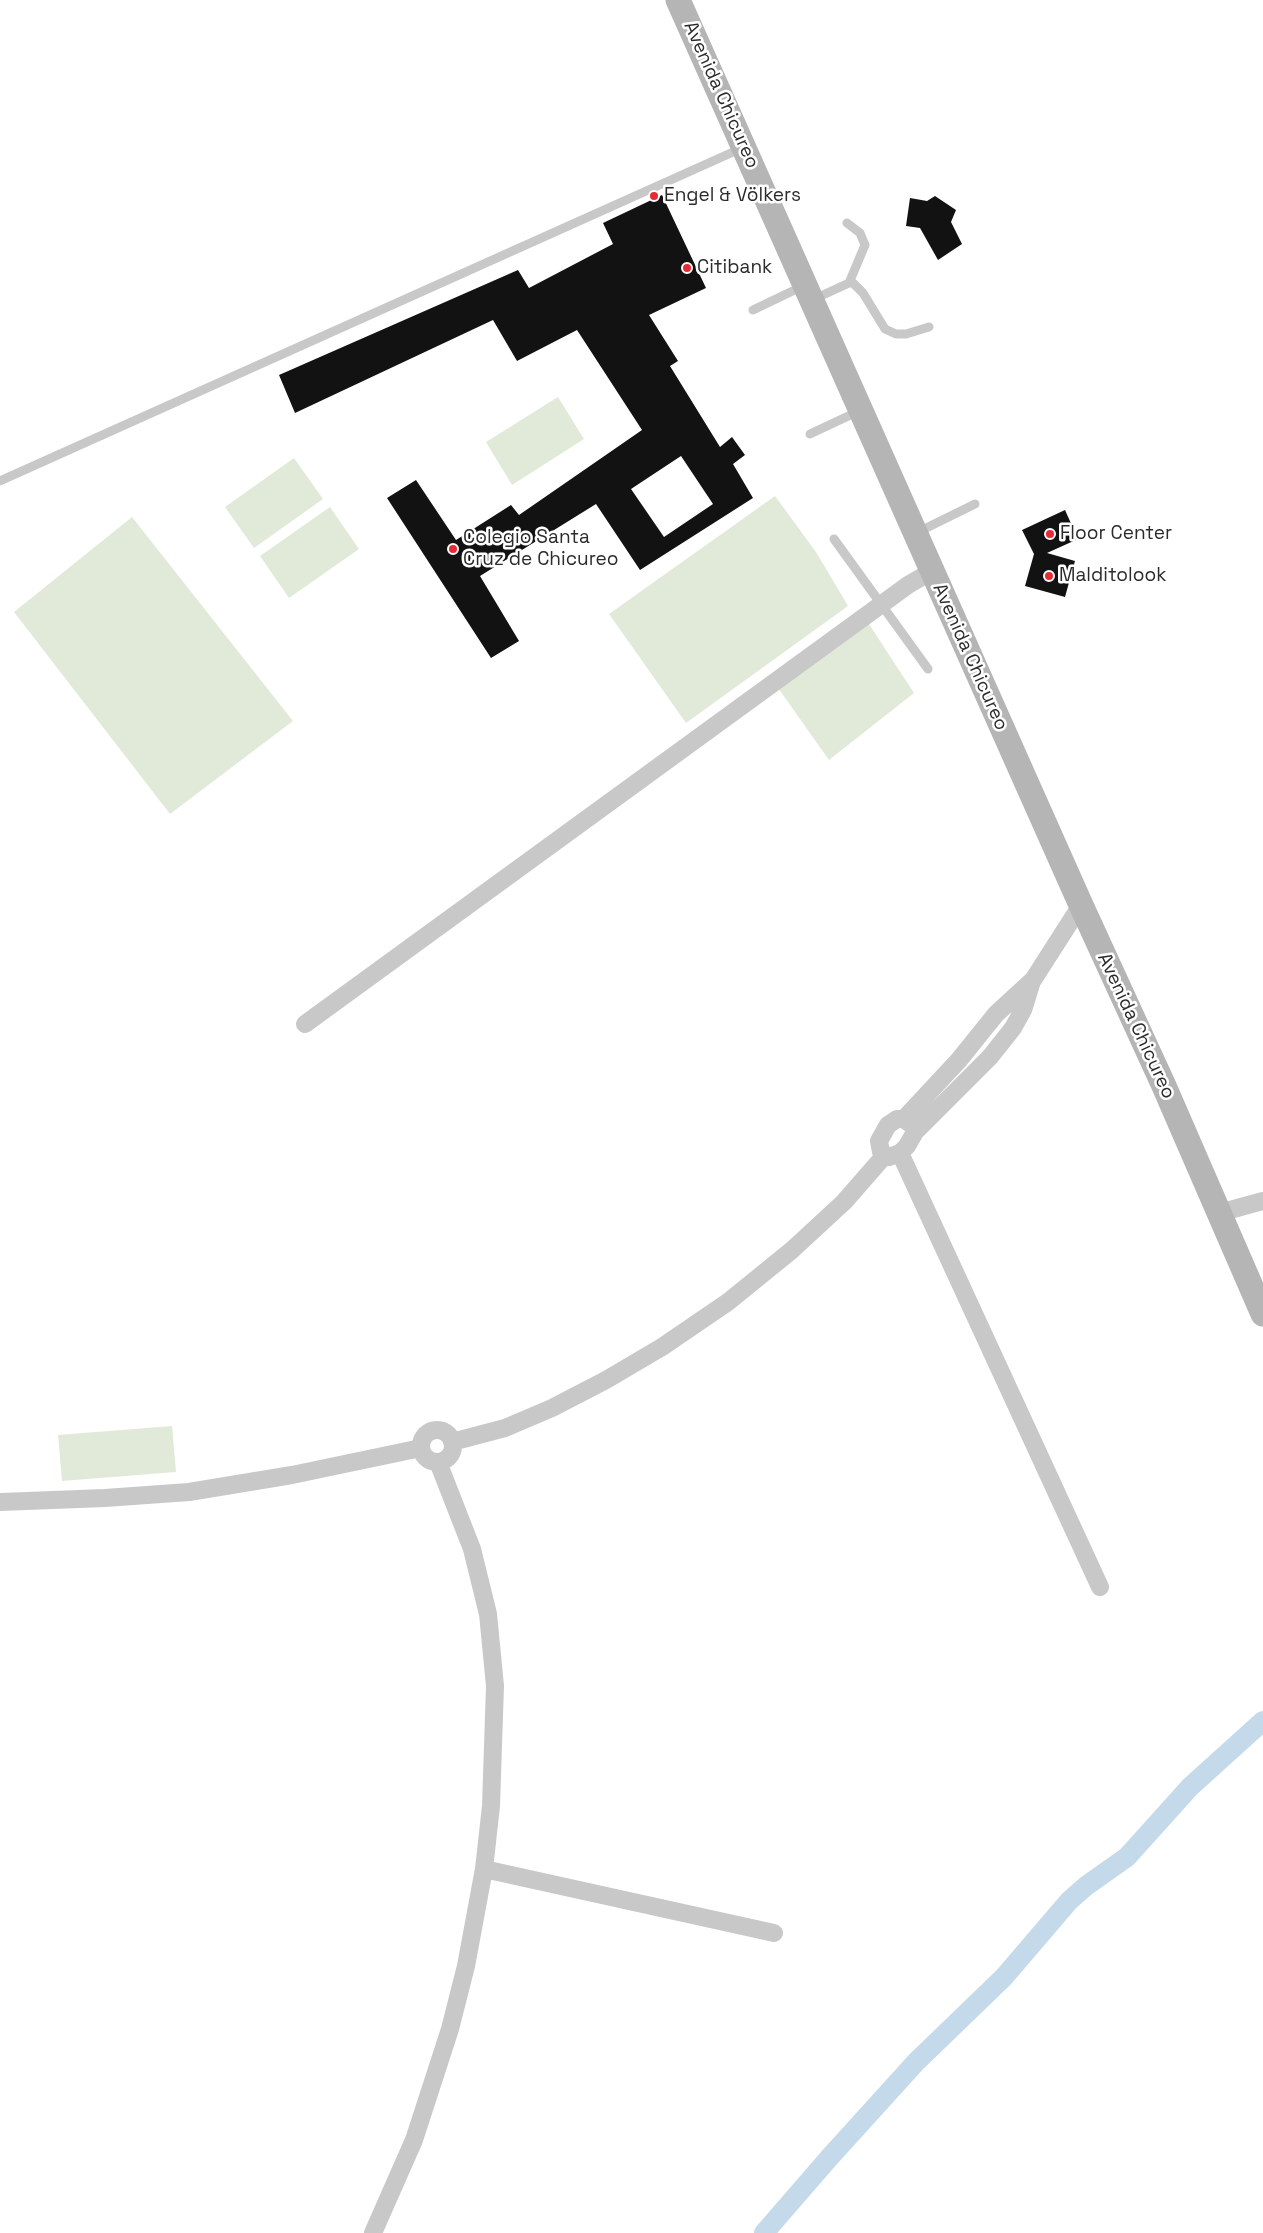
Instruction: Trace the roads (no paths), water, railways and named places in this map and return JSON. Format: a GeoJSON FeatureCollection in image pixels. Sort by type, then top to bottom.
{"type":"FeatureCollection","features":[{"type":"Feature","properties":{"kind":"main road","name":"Avenida Chicureo"},"geometry":{"type":"LineString","coordinates":[[678,0],[1081,905],[1164,1086],[1263,1314]]}},
{"type":"Feature","properties":{"kind":"street"},"geometry":{"type":"LineString","coordinates":[[305,1024],[908,584],[932,571]]}},
{"type":"Feature","properties":{"kind":"street"},"geometry":{"type":"LineString","coordinates":[[892,1154],[881,1152],[881,1135],[892,1122],[904,1119],[959,1060],[996,1014],[1032,980],[1081,905]]}},
{"type":"Feature","properties":{"kind":"street"},"geometry":{"type":"LineString","coordinates":[[452,1442],[505,1428],[552,1408],[636,1363],[675,1339],[728,1302],[792,1250],[892,1154],[911,1142],[915,1132],[990,1058],[1013,1028],[1023,1010],[1032,980]]}},
{"type":"Feature","properties":{"kind":"street"},"geometry":{"type":"LineString","coordinates":[[904,1119],[913,1126],[915,1132]]}},
{"type":"Feature","properties":{"kind":"street"},"geometry":{"type":"LineString","coordinates":[[892,1154],[1100,1587]]}},
{"type":"Feature","properties":{"kind":"street"},"geometry":{"type":"LineString","coordinates":[[1219,1214],[1263,1201]]}},
{"type":"Feature","properties":{"kind":"street"},"geometry":{"type":"LineString","coordinates":[[436,1429],[447,1432],[452,1442],[452,1453],[438,1462],[427,1459],[421,1448],[422,1438],[431,1430],[436,1429]]}},
{"type":"Feature","properties":{"kind":"street"},"geometry":{"type":"LineString","coordinates":[[0,1502],[105,1498],[189,1492],[292,1476],[421,1448]]}},
{"type":"Feature","properties":{"kind":"street"},"geometry":{"type":"LineString","coordinates":[[373,2233],[404,2164],[441,2059],[466,1966],[484,1869],[491,1806],[495,1686],[488,1614],[472,1549],[438,1462]]}},
{"type":"Feature","properties":{"kind":"street"},"geometry":{"type":"LineString","coordinates":[[484,1869],[774,1933]]}},
{"type":"Feature","properties":{"kind":"lane"},"geometry":{"type":"LineString","coordinates":[[0,481],[744,146]]}},
{"type":"Feature","properties":{"kind":"lane"},"geometry":{"type":"LineString","coordinates":[[847,223],[860,233],[865,245],[849,283]]}},
{"type":"Feature","properties":{"kind":"lane"},"geometry":{"type":"LineString","coordinates":[[753,310],[809,292],[853,283],[863,293],[885,329],[896,334],[906,334],[929,326]]}},
{"type":"Feature","properties":{"kind":"lane"},"geometry":{"type":"LineString","coordinates":[[810,434],[861,410]]}},
{"type":"Feature","properties":{"kind":"lane"},"geometry":{"type":"LineString","coordinates":[[916,533],[975,504]]}},
{"type":"Feature","properties":{"kind":"lane"},"geometry":{"type":"LineString","coordinates":[[834,539],[928,669]]}},
{"type":"Feature","properties":{"kind":"waterway"},"geometry":{"type":"LineString","coordinates":[[764,2233],[916,2062],[1004,1977],[1069,1901],[1086,1886],[1127,1857],[1190,1787],[1263,1721]]}},
{"type":"Feature","properties":{"kind":"place","name":"Engel & Völkers"},"geometry":{"type":"Point","coordinates":[654,196]}},
{"type":"Feature","properties":{"kind":"place","name":"Citibank"},"geometry":{"type":"Point","coordinates":[687,268]}},
{"type":"Feature","properties":{"kind":"place","name":"Floor Center"},"geometry":{"type":"Point","coordinates":[1050,534]}},
{"type":"Feature","properties":{"kind":"place","name":"Colegio Santa Cruz de Chicureo"},"geometry":{"type":"Point","coordinates":[453,549]}},
{"type":"Feature","properties":{"kind":"place","name":"Malditolook"},"geometry":{"type":"Point","coordinates":[1049,576]}}]}
